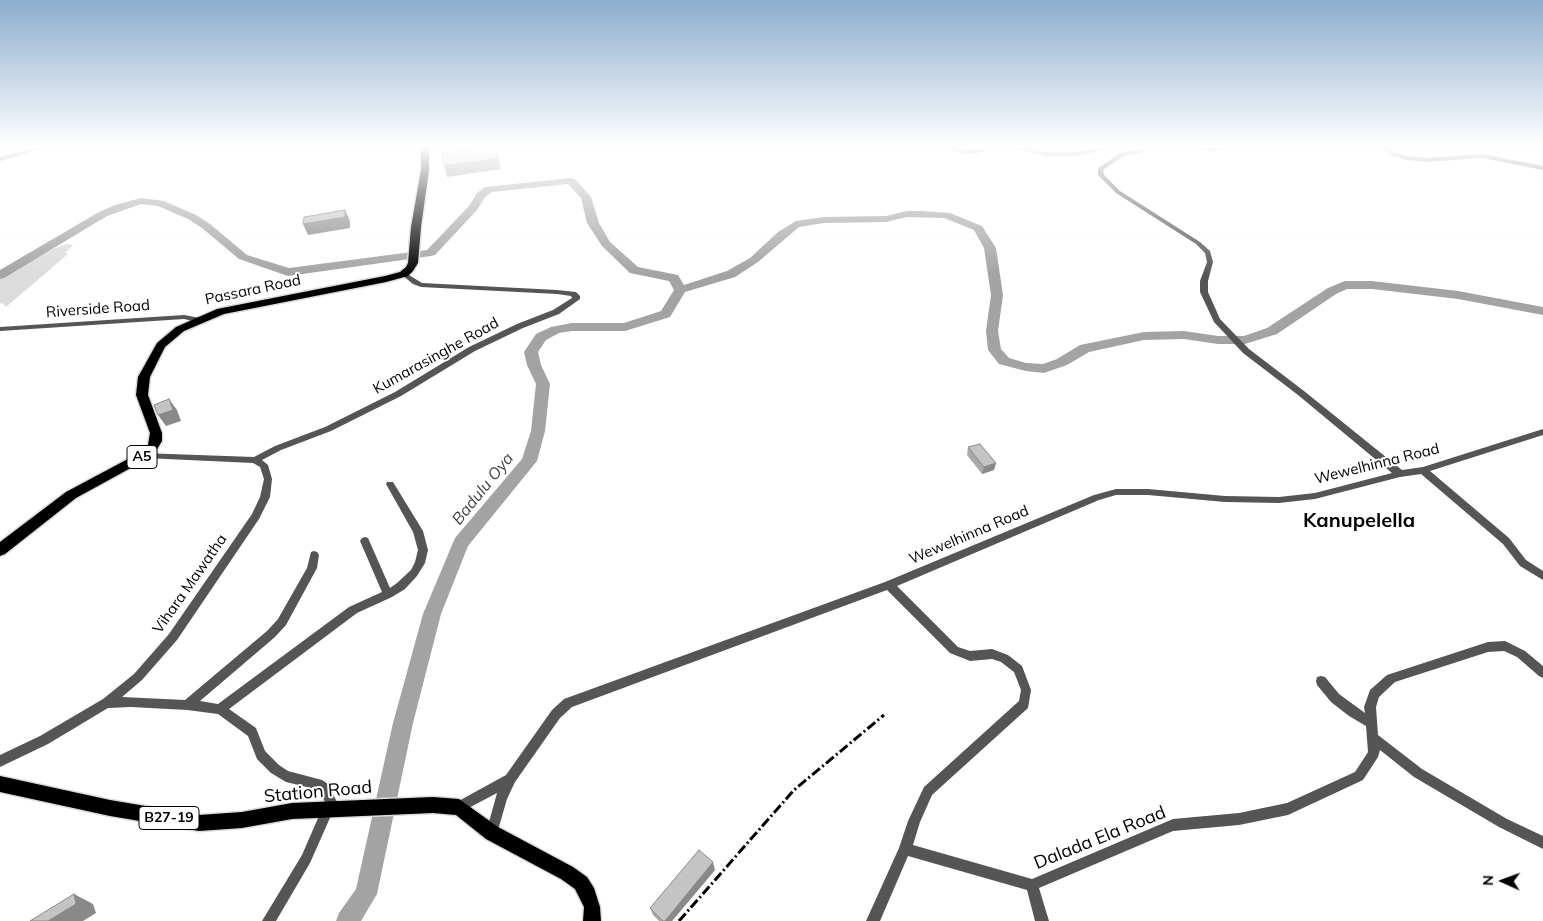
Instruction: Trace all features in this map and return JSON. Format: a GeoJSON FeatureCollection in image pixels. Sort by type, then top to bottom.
{"type":"FeatureCollection","features":[{"type":"Feature","properties":{"kind":"highway"},"geometry":{"type":"LineString","coordinates":[[404,274],[413,263],[422,190]]}},
{"type":"Feature","properties":{"kind":"highway","name":"Passara Road"},"geometry":{"type":"LineString","coordinates":[[145,455],[152,448],[156,438],[155,428],[142,396],[146,371],[164,342],[180,329],[198,320],[239,306],[404,274]]}},
{"type":"Feature","properties":{"kind":"highway","name":"A5"},"geometry":{"type":"LineString","coordinates":[[0,550],[71,496],[145,455]]}},
{"type":"Feature","properties":{"kind":"main road","name":"Station Road"},"geometry":{"type":"LineString","coordinates":[[0,784],[77,801],[199,823],[242,820],[292,811],[404,806],[459,807]]}},
{"type":"Feature","properties":{"kind":"main road"},"geometry":{"type":"LineString","coordinates":[[459,807],[492,833],[567,873],[581,883],[588,894],[592,907],[592,921]]}},
{"type":"Feature","properties":{"kind":"street"},"geometry":{"type":"LineString","coordinates":[[1116,190],[1198,243],[1208,252],[1210,262],[1204,281],[1204,292],[1217,320],[1246,350],[1400,474]]}},
{"type":"Feature","properties":{"kind":"street","name":"Kumarasinghe Road"},"geometry":{"type":"LineString","coordinates":[[255,460],[278,448],[328,429],[398,394],[472,349],[520,326],[556,312],[576,299],[576,296],[573,294],[557,292],[421,285],[415,284],[404,274]]}},
{"type":"Feature","properties":{"kind":"street","name":"Riverside Road"},"geometry":{"type":"LineString","coordinates":[[0,329],[184,317],[198,320]]}},
{"type":"Feature","properties":{"kind":"street","name":"Wewelhinna Road"},"geometry":{"type":"LineString","coordinates":[[459,807],[510,779],[556,714],[568,703],[889,585],[1096,497],[1116,492],[1148,492],[1225,499],[1279,500],[1315,496],[1400,474],[1424,470],[1543,432]]}},
{"type":"Feature","properties":{"kind":"street"},"geometry":{"type":"LineString","coordinates":[[145,455],[255,460]]}},
{"type":"Feature","properties":{"kind":"street","name":"Vihara Mawatha"},"geometry":{"type":"LineString","coordinates":[[0,761],[44,740],[107,703],[138,677],[173,637],[256,516],[265,497],[268,478],[264,465],[255,460]]}},
{"type":"Feature","properties":{"kind":"street"},"geometry":{"type":"LineString","coordinates":[[1424,470],[1506,541],[1523,563],[1543,576]]}},
{"type":"Feature","properties":{"kind":"street"},"geometry":{"type":"LineString","coordinates":[[220,709],[353,610],[401,586],[414,572],[424,550],[418,531],[390,484]]}},
{"type":"Feature","properties":{"kind":"street"},"geometry":{"type":"LineString","coordinates":[[364,541],[388,594]]}},
{"type":"Feature","properties":{"kind":"street"},"geometry":{"type":"LineString","coordinates":[[187,705],[272,634],[282,622],[312,568],[314,555]]}},
{"type":"Feature","properties":{"kind":"street"},"geometry":{"type":"LineString","coordinates":[[873,921],[928,790],[1024,704],[1026,690],[1018,669],[1004,658],[992,654],[970,656],[954,650],[889,585]]}},
{"type":"Feature","properties":{"kind":"street","name":"Dalada Ela Road"},"geometry":{"type":"LineString","coordinates":[[905,848],[1032,886],[1172,825],[1239,819],[1288,809],[1359,776],[1374,753],[1370,707],[1374,694],[1392,678],[1488,647],[1505,646],[1521,654],[1543,673]]}},
{"type":"Feature","properties":{"kind":"street"},"geometry":{"type":"LineString","coordinates":[[1322,681],[1336,698],[1353,712],[1372,723]]}},
{"type":"Feature","properties":{"kind":"street"},"geometry":{"type":"LineString","coordinates":[[107,703],[131,702],[220,709],[252,732],[261,755],[275,769],[286,776],[318,784],[324,788],[334,809],[269,921]]}},
{"type":"Feature","properties":{"kind":"street"},"geometry":{"type":"LineString","coordinates":[[1374,739],[1418,774],[1503,823],[1543,843]]}},
{"type":"Feature","properties":{"kind":"street"},"geometry":{"type":"LineString","coordinates":[[492,833],[501,797],[510,779]]}},
{"type":"Feature","properties":{"kind":"street"},"geometry":{"type":"LineString","coordinates":[[1032,886],[1042,921]]}},
{"type":"Feature","properties":{"kind":"shaded area"},"geometry":{"type":"Polygon","coordinates":[[[67,244],[73,245],[65,253],[68,254],[6,307],[2,303],[0,304],[0,278],[55,248],[67,244]]]}},
{"type":"Feature","properties":{"kind":"building"},"geometry":{"type":"Polygon","coordinates":[[[345,210],[345,217],[303,224],[304,217],[345,210]]]}},
{"type":"Feature","properties":{"kind":"building"},"geometry":{"type":"Polygon","coordinates":[[[169,399],[173,410],[158,415],[154,405],[169,399]]]}},
{"type":"Feature","properties":{"kind":"building"},"geometry":{"type":"Polygon","coordinates":[[[980,444],[996,463],[984,467],[968,447],[980,444]]]}},
{"type":"Feature","properties":{"kind":"building"},"geometry":{"type":"Polygon","coordinates":[[[699,850],[713,862],[665,921],[663,921],[650,908],[699,850]]]}},
{"type":"Feature","properties":{"kind":"building"},"geometry":{"type":"Polygon","coordinates":[[[74,894],[76,904],[48,921],[30,921],[74,894]]]}},
{"type":"Feature","properties":{"kind":"waterway","name":"Badulu Oya"},"geometry":{"type":"LineString","coordinates":[[0,275],[103,214],[141,201],[160,203],[192,217],[206,226],[243,257],[288,272],[431,253],[473,208],[481,195],[488,190]]}},
{"type":"Feature","properties":{"kind":"waterway","name":"Badulu Oya"},"geometry":{"type":"LineString","coordinates":[[579,190],[586,197],[593,223],[606,244],[634,270],[674,278],[680,290]]}},
{"type":"Feature","properties":{"kind":"waterway"},"geometry":{"type":"LineString","coordinates":[[680,290],[731,274],[754,260],[782,234],[796,224],[824,220],[886,219],[907,214],[922,214],[946,215],[978,228],[990,248],[997,295],[992,331],[995,350],[1004,361],[1026,367],[1044,369],[1062,362],[1085,348],[1144,336],[1184,335],[1218,340],[1245,340],[1272,331],[1332,291],[1345,285],[1372,285],[1458,295],[1543,311]]}},
{"type":"Feature","properties":{"kind":"waterway","name":"Badulu Oya"},"geometry":{"type":"LineString","coordinates":[[347,921],[366,894],[403,723],[432,614],[461,543],[529,461],[538,431],[543,384],[534,365],[531,352],[541,337],[556,330],[572,327],[625,327],[666,314],[680,290]]}},
{"type":"Feature","properties":{"kind":"railway"},"geometry":{"type":"LineString","coordinates":[[679,921],[794,790],[884,715]]}},
{"type":"Feature","properties":{"kind":"district","name":"Kanupelella"},"geometry":{"type":"Point","coordinates":[1359,521]}}]}
